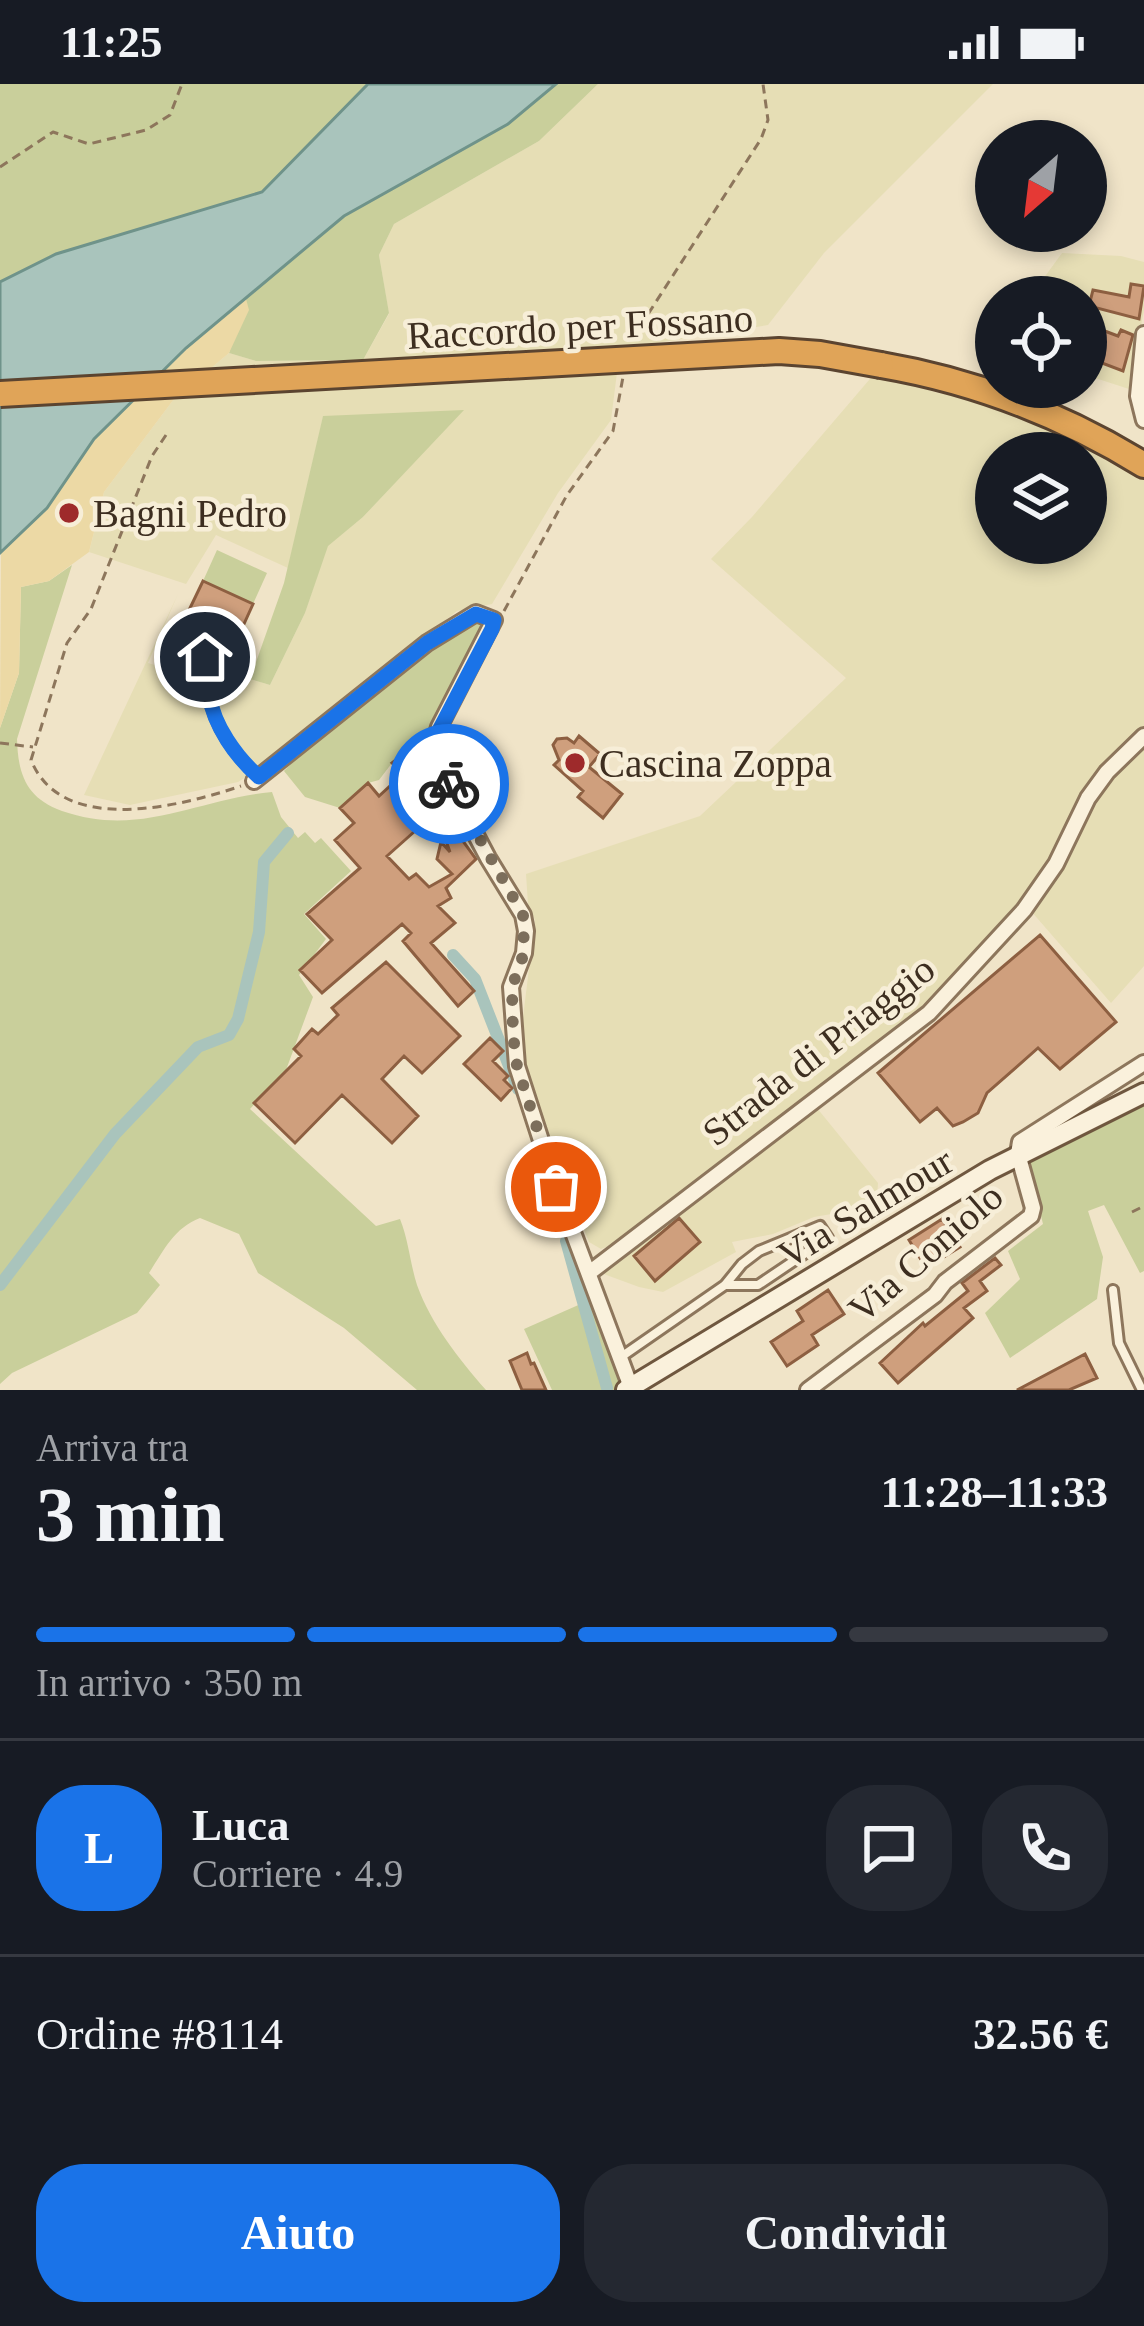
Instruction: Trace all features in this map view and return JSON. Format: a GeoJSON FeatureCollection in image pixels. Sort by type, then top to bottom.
{"type":"FeatureCollection","features":[{"type":"Feature","properties":{"kind":"highway","name":"Raccordo per Fossano"},"geometry":{"type":"LineString","coordinates":[[0,394],[779,351],[942,378],[1030,407],[1144,465]]}},
{"type":"Feature","properties":{"kind":"main road","name":"Via Salmour"},"geometry":{"type":"LineString","coordinates":[[629,1389],[1018,1154],[1144,1093]]}},
{"type":"Feature","properties":{"kind":"street"},"geometry":{"type":"LineString","coordinates":[[1144,334],[1138,396],[1144,420]]}},
{"type":"Feature","properties":{"kind":"street"},"geometry":{"type":"LineString","coordinates":[[256,779],[427,643],[476,614],[494,620],[439,727],[432,752],[523,915],[524,953],[512,987],[517,1066],[629,1389]]}},
{"type":"Feature","properties":{"kind":"street","name":"Strada di Priaggio"},"geometry":{"type":"LineString","coordinates":[[589,1273],[929,1013],[1024,910],[1056,863],[1088,798],[1144,736]]}},
{"type":"Feature","properties":{"kind":"street","name":"Via Coniolo"},"geometry":{"type":"LineString","coordinates":[[808,1390],[1031,1216],[1018,1154],[1020,1142],[1144,1064]]}},
{"type":"Feature","properties":{"kind":"lane"},"geometry":{"type":"LineString","coordinates":[[205,657],[209,694],[219,724],[256,779]]}},
{"type":"Feature","properties":{"kind":"lane"},"geometry":{"type":"LineString","coordinates":[[621,1357],[725,1286],[760,1251],[820,1226],[828,1238],[758,1285],[725,1286]]}},
{"type":"Feature","properties":{"kind":"lane"},"geometry":{"type":"LineString","coordinates":[[1113,1289],[1114,1326],[1142,1390]]}},
{"type":"Feature","properties":{"kind":"path"},"geometry":{"type":"LineString","coordinates":[[0,167],[53,132],[89,144],[146,130],[170,116],[182,84]]}},
{"type":"Feature","properties":{"kind":"path"},"geometry":{"type":"LineString","coordinates":[[628,345],[761,139],[768,120],[764,84]]}},
{"type":"Feature","properties":{"kind":"path"},"geometry":{"type":"LineString","coordinates":[[494,620],[524,580],[579,476],[614,431],[624,367]]}},
{"type":"Feature","properties":{"kind":"path"},"geometry":{"type":"LineString","coordinates":[[166,435],[152,456],[91,609],[67,643],[31,760],[39,779],[54,792],[132,812],[256,779]]}},
{"type":"Feature","properties":{"kind":"path"},"geometry":{"type":"LineString","coordinates":[[0,743],[34,747]]}},
{"type":"Feature","properties":{"kind":"path"},"geometry":{"type":"LineString","coordinates":[[1132,1212],[1144,1206]]}},
{"type":"Feature","properties":{"kind":"shaded area"},"geometry":{"type":"Polygon","coordinates":[[[598,84],[993,84],[824,253],[768,325],[620,349],[611,420],[558,493],[492,604],[457,611],[238,782],[130,805],[84,795],[178,594],[148,663],[223,686],[250,679],[270,685],[305,613],[327,546],[363,517],[462,411],[323,417],[288,568],[216,535],[186,584],[89,552],[104,492],[174,399],[229,353],[256,361],[363,360],[389,314],[379,255],[394,224],[539,141],[598,84]]]}},
{"type":"Feature","properties":{"kind":"shaded area"},"geometry":{"type":"Polygon","coordinates":[[[1062,253],[1144,262],[1144,310],[1129,389],[1107,382],[1107,276],[1045,276],[1062,253]]]}},
{"type":"Feature","properties":{"kind":"shaded area"},"geometry":{"type":"Polygon","coordinates":[[[875,373],[938,393],[975,399],[975,408],[1005,408],[1060,432],[975,432],[975,564],[1107,564],[1107,457],[1144,476],[1144,966],[1111,1003],[1024,903],[927,1008],[808,1097],[878,1183],[877,1198],[866,1208],[814,1217],[773,1234],[732,1242],[736,1252],[663,1292],[601,1273],[695,1198],[688,1188],[619,1242],[601,1249],[589,1242],[517,1066],[535,920],[528,904],[526,874],[700,816],[846,678],[711,559],[875,373]]]}},
{"type":"Feature","properties":{"kind":"green space"},"geometry":{"type":"Polygon","coordinates":[[[0,84],[368,84],[262,192],[56,254],[0,282],[0,84]]]}},
{"type":"Feature","properties":{"kind":"green space"},"geometry":{"type":"Polygon","coordinates":[[[557,84],[598,84],[539,141],[394,224],[379,255],[389,313],[363,360],[256,361],[229,353],[246,299],[344,216],[508,124],[557,84]]]}},
{"type":"Feature","properties":{"kind":"green space"},"geometry":{"type":"Polygon","coordinates":[[[464,410],[363,517],[328,546],[305,613],[270,685],[250,679],[284,583],[323,416],[464,410]]]}},
{"type":"Feature","properties":{"kind":"green space"},"geometry":{"type":"Polygon","coordinates":[[[217,550],[267,573],[253,604],[203,581],[217,550]]]}},
{"type":"Feature","properties":{"kind":"green space"},"geometry":{"type":"Polygon","coordinates":[[[72,565],[17,739],[26,783],[40,799],[62,811],[117,820],[143,819],[272,792],[281,817],[298,838],[305,832],[315,843],[321,838],[351,871],[304,914],[326,939],[299,975],[313,997],[286,1070],[250,1109],[376,1226],[400,1219],[417,1285],[430,1314],[486,1390],[417,1390],[344,1328],[258,1273],[239,1234],[200,1218],[165,1248],[149,1273],[160,1285],[137,1313],[12,1373],[0,1384],[0,728],[19,673],[21,587],[49,581],[72,565]]]}},
{"type":"Feature","properties":{"kind":"green space"},"geometry":{"type":"Polygon","coordinates":[[[476,621],[483,624],[483,630],[425,737],[340,808],[305,797],[284,771],[405,666],[476,621]]]}},
{"type":"Feature","properties":{"kind":"green space"},"geometry":{"type":"Polygon","coordinates":[[[1144,1103],[1144,1271],[1140,1273],[1104,1205],[1088,1211],[1103,1257],[1097,1299],[1010,1358],[985,1313],[1020,1279],[1008,1251],[1043,1224],[1029,1167],[1032,1155],[1144,1103]]]}},
{"type":"Feature","properties":{"kind":"green space"},"geometry":{"type":"Polygon","coordinates":[[[592,1299],[623,1390],[552,1390],[524,1329],[592,1299]]]}},
{"type":"Feature","properties":{"kind":"sand","name":"Bagni Pedro"},"geometry":{"type":"Polygon","coordinates":[[[246,299],[249,310],[229,353],[174,399],[104,492],[89,552],[49,581],[21,587],[19,673],[0,728],[1,552],[47,508],[94,439],[186,348],[246,299]]]}},
{"type":"Feature","properties":{"kind":"water"},"geometry":{"type":"Polygon","coordinates":[[[368,84],[556,84],[508,124],[344,216],[186,348],[94,439],[47,508],[0,553],[0,282],[56,254],[262,192],[368,84]]]}},
{"type":"Feature","properties":{"kind":"building"},"geometry":{"type":"Polygon","coordinates":[[[1131,284],[1144,286],[1139,319],[1107,311],[1107,293],[1129,297],[1131,284]]]}},
{"type":"Feature","properties":{"kind":"building"},"geometry":{"type":"Polygon","coordinates":[[[1107,332],[1133,335],[1123,371],[1107,365],[1107,332]]]}},
{"type":"Feature","properties":{"kind":"building"},"geometry":{"type":"Polygon","coordinates":[[[203,581],[253,604],[229,657],[214,650],[227,622],[206,612],[193,640],[178,633],[203,581]]]}},
{"type":"Feature","properties":{"kind":"building"},"geometry":{"type":"Polygon","coordinates":[[[579,736],[600,754],[589,767],[622,794],[603,818],[578,797],[583,791],[554,765],[559,760],[553,745],[557,739],[574,743],[579,736]]]}},
{"type":"Feature","properties":{"kind":"building"},"geometry":{"type":"Polygon","coordinates":[[[410,749],[428,769],[460,837],[476,859],[446,888],[451,898],[438,906],[455,923],[431,943],[474,991],[458,1006],[403,941],[411,933],[402,924],[322,993],[300,970],[332,940],[307,914],[360,868],[335,840],[354,823],[340,808],[368,783],[379,796],[403,774],[392,763],[410,749]],[[417,786],[403,800],[424,823],[387,856],[409,879],[416,874],[429,887],[452,874],[437,859],[441,842],[450,852],[433,805],[417,786]]]}},
{"type":"Feature","properties":{"kind":"building"},"geometry":{"type":"Polygon","coordinates":[[[1040,935],[1116,1022],[1060,1069],[1038,1048],[987,1093],[978,1113],[963,1122],[953,1126],[937,1108],[920,1122],[878,1073],[1040,935]]]}},
{"type":"Feature","properties":{"kind":"building"},"geometry":{"type":"Polygon","coordinates":[[[386,962],[460,1036],[422,1073],[404,1056],[382,1079],[418,1116],[392,1143],[342,1095],[295,1143],[254,1103],[301,1056],[294,1049],[312,1029],[318,1034],[338,1015],[332,1008],[386,962]]]}},
{"type":"Feature","properties":{"kind":"building"},"geometry":{"type":"Polygon","coordinates":[[[490,1038],[503,1051],[493,1061],[508,1076],[504,1080],[512,1088],[501,1100],[464,1064],[490,1038]]]}},
{"type":"Feature","properties":{"kind":"building"},"geometry":{"type":"Polygon","coordinates":[[[679,1218],[700,1242],[655,1281],[634,1256],[679,1218]]]}},
{"type":"Feature","properties":{"kind":"building"},"geometry":{"type":"Polygon","coordinates":[[[942,1219],[960,1247],[926,1268],[909,1240],[942,1219]]]}},
{"type":"Feature","properties":{"kind":"building"},"geometry":{"type":"Polygon","coordinates":[[[995,1258],[1001,1265],[980,1281],[987,1291],[964,1308],[973,1318],[898,1383],[880,1363],[923,1323],[925,1326],[968,1291],[962,1283],[995,1258]]]}},
{"type":"Feature","properties":{"kind":"building"},"geometry":{"type":"Polygon","coordinates":[[[828,1290],[844,1314],[812,1335],[818,1345],[787,1366],[771,1342],[803,1321],[797,1311],[828,1290]]]}},
{"type":"Feature","properties":{"kind":"building"},"geometry":{"type":"Polygon","coordinates":[[[527,1353],[546,1390],[522,1390],[510,1361],[527,1353]]]}},
{"type":"Feature","properties":{"kind":"building"},"geometry":{"type":"Polygon","coordinates":[[[1085,1354],[1097,1378],[1069,1390],[1017,1390],[1085,1354]]]}},
{"type":"Feature","properties":{"kind":"waterway"},"geometry":{"type":"LineString","coordinates":[[0,1285],[115,1134],[198,1047],[229,1035],[238,1019],[259,932],[264,862],[288,833]]}},
{"type":"Feature","properties":{"kind":"waterway"},"geometry":{"type":"LineString","coordinates":[[453,955],[475,979],[518,1089]]}},
{"type":"Feature","properties":{"kind":"waterway"},"geometry":{"type":"LineString","coordinates":[[566,1241],[607,1388]]}},
{"type":"Feature","properties":{"kind":"way so far"},"geometry":{"type":"LineString","coordinates":[[449,784],[523,915],[524,953],[512,987],[513,1035],[517,1066],[556,1187]]}},
{"type":"Feature","properties":{"kind":"place","name":"Bagni Pedro"},"geometry":{"type":"Point","coordinates":[69,513]}},
{"type":"Feature","properties":{"kind":"place","name":"Cascina Zoppa"},"geometry":{"type":"Point","coordinates":[575,763]}},
{"type":"Feature","properties":{"kind":"route"},"geometry":{"type":"LineString","coordinates":[[205,657],[209,694],[219,724],[231,746],[259,777],[427,643],[462,619],[485,615],[494,620],[492,629],[432,744],[449,784]]}}]}
